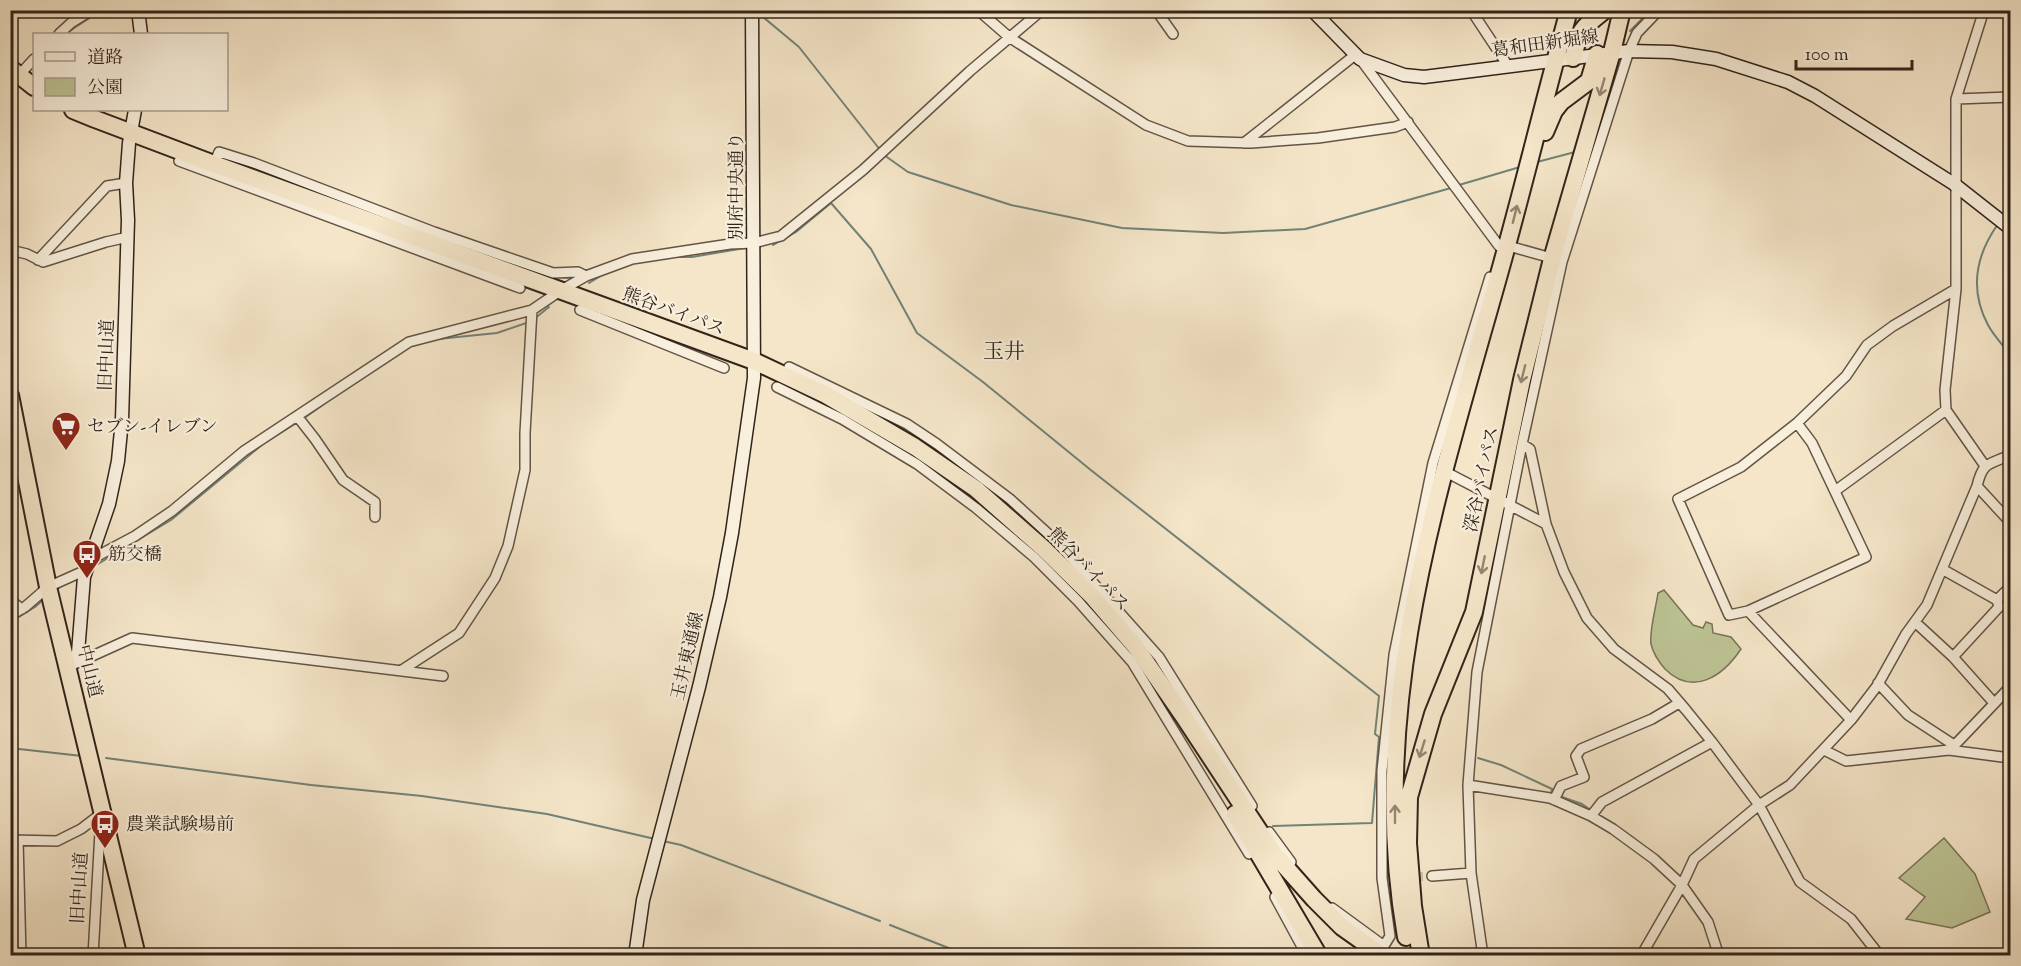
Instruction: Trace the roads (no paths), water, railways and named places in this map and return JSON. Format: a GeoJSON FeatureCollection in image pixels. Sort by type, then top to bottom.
{"type":"FeatureCollection","features":[{"type":"Feature","properties":{"kind":"highway","name":"深谷バイパス"},"geometry":{"type":"LineString","coordinates":[[1410,956],[1401,906],[1395,831],[1396,743],[1402,665],[1438,467],[1529,162],[1569,10]]}},
{"type":"Feature","properties":{"kind":"highway"},"geometry":{"type":"LineString","coordinates":[[1573,58],[1579,34],[1605,10]]}},
{"type":"Feature","properties":{"kind":"highway","name":"深谷バイパス"},"geometry":{"type":"LineString","coordinates":[[1421,956],[1407,843],[1409,797],[1433,714],[1474,612],[1503,501],[1522,380],[1557,260],[1584,150],[1613,52],[1622,10]]}},
{"type":"Feature","properties":{"kind":"highway"},"geometry":{"type":"LineString","coordinates":[[1529,162],[1561,102],[1589,81],[1613,52]]}},
{"type":"Feature","properties":{"kind":"highway"},"geometry":{"type":"LineString","coordinates":[[13,73],[33,86]]}},
{"type":"Feature","properties":{"kind":"highway","name":"熊谷バイパス"},"geometry":{"type":"LineString","coordinates":[[76,111],[214,164],[252,183],[460,259],[560,291],[754,361],[826,394],[925,453],[976,489],[1045,549],[1092,596],[1134,646],[1168,696]]}},
{"type":"Feature","properties":{"kind":"highway","name":"中山道"},"geometry":{"type":"LineString","coordinates":[[10,395],[15,443],[137,956]]}},
{"type":"Feature","properties":{"kind":"highway"},"geometry":{"type":"LineString","coordinates":[[1168,696],[1275,855],[1342,927],[1382,951]]}},
{"type":"Feature","properties":{"kind":"highway"},"geometry":{"type":"LineString","coordinates":[[1168,696],[1274,886],[1319,956]]}},
{"type":"Feature","properties":{"kind":"main road"},"geometry":{"type":"LineString","coordinates":[[138,10],[141,33]]}},
{"type":"Feature","properties":{"kind":"main road","name":"葛和田新堀線"},"geometry":{"type":"LineString","coordinates":[[1312,10],[1358,57],[1404,75],[1424,77],[1613,52],[1672,52],[1716,59],[1788,82],[1815,96],[1954,184],[2004,222]]}},
{"type":"Feature","properties":{"kind":"main road","name":"別府中央通り"},"geometry":{"type":"LineString","coordinates":[[752,14],[754,361]]}},
{"type":"Feature","properties":{"kind":"main road","name":"旧中山道"},"geometry":{"type":"LineString","coordinates":[[69,667],[78,653],[87,566],[109,504],[119,450],[128,237],[126,183],[135,111]]}},
{"type":"Feature","properties":{"kind":"main road","name":"玉井東通線"},"geometry":{"type":"LineString","coordinates":[[635,956],[643,900],[720,597],[732,533],[754,361]]}},
{"type":"Feature","properties":{"kind":"street"},"geometry":{"type":"LineString","coordinates":[[60,33],[92,10]]}},
{"type":"Feature","properties":{"kind":"street"},"geometry":{"type":"LineString","coordinates":[[978,10],[1009,37],[1146,125],[1188,141],[1244,143],[1350,134],[1395,127],[1408,122]]}},
{"type":"Feature","properties":{"kind":"street"},"geometry":{"type":"LineString","coordinates":[[10,616],[48,587],[87,566],[172,511],[244,451],[409,342],[532,310],[586,276],[643,257],[730,244],[754,243],[781,236],[875,158],[1042,10]]}},
{"type":"Feature","properties":{"kind":"street"},"geometry":{"type":"LineString","coordinates":[[1156,10],[1173,34]]}},
{"type":"Feature","properties":{"kind":"street"},"geometry":{"type":"LineString","coordinates":[[1471,10],[1508,66]]}},
{"type":"Feature","properties":{"kind":"street"},"geometry":{"type":"LineString","coordinates":[[1483,956],[1471,873],[1468,785],[1477,672],[1503,501],[1522,444],[1557,260],[1613,52],[1638,33],[1659,10]]}},
{"type":"Feature","properties":{"kind":"street"},"geometry":{"type":"LineString","coordinates":[[1984,10],[1956,99],[1954,184],[1956,289],[1945,390],[1946,410],[1984,466]]}},
{"type":"Feature","properties":{"kind":"street"},"geometry":{"type":"LineString","coordinates":[[1995,10],[2010,13]]}},
{"type":"Feature","properties":{"kind":"street"},"geometry":{"type":"LineString","coordinates":[[1244,143],[1358,57],[1452,182],[1503,245],[1557,260]]}},
{"type":"Feature","properties":{"kind":"street"},"geometry":{"type":"LineString","coordinates":[[13,73],[33,60]]}},
{"type":"Feature","properties":{"kind":"street"},"geometry":{"type":"LineString","coordinates":[[1956,99],[2010,97]]}},
{"type":"Feature","properties":{"kind":"street"},"geometry":{"type":"LineString","coordinates":[[214,164],[219,152],[434,232],[554,273],[578,272],[586,276]]}},
{"type":"Feature","properties":{"kind":"street"},"geometry":{"type":"LineString","coordinates":[[178,161],[252,183]]}},
{"type":"Feature","properties":{"kind":"street"},"geometry":{"type":"LineString","coordinates":[[38,260],[107,186],[126,183]]}},
{"type":"Feature","properties":{"kind":"street"},"geometry":{"type":"LineString","coordinates":[[10,250],[27,254],[43,262],[128,237]]}},
{"type":"Feature","properties":{"kind":"street"},"geometry":{"type":"LineString","coordinates":[[460,259],[520,288]]}},
{"type":"Feature","properties":{"kind":"street"},"geometry":{"type":"LineString","coordinates":[[1797,423],[1812,443],[1866,557],[1748,612],[1729,615],[1678,499],[1741,467],[1797,423],[1846,376],[1867,345],[1893,326],[1956,289]]}},
{"type":"Feature","properties":{"kind":"street"},"geometry":{"type":"LineString","coordinates":[[402,670],[459,633],[495,579],[508,546],[525,470],[532,310]]}},
{"type":"Feature","properties":{"kind":"street"},"geometry":{"type":"LineString","coordinates":[[580,310],[626,316],[724,368]]}},
{"type":"Feature","properties":{"kind":"street"},"geometry":{"type":"LineString","coordinates":[[789,367],[907,424],[925,453]]}},
{"type":"Feature","properties":{"kind":"street"},"geometry":{"type":"LineString","coordinates":[[777,387],[842,419],[925,453]]}},
{"type":"Feature","properties":{"kind":"street"},"geometry":{"type":"LineString","coordinates":[[1835,490],[1946,410]]}},
{"type":"Feature","properties":{"kind":"street"},"geometry":{"type":"LineString","coordinates":[[297,416],[343,480],[375,502],[375,517]]}},
{"type":"Feature","properties":{"kind":"street"},"geometry":{"type":"LineString","coordinates":[[1522,444],[1530,448],[1546,524],[1564,572],[1587,618],[1614,649],[1668,689],[1712,742],[1759,805],[1800,882],[1851,919],[1880,956]]}},
{"type":"Feature","properties":{"kind":"street"},"geometry":{"type":"LineString","coordinates":[[1641,956],[1682,885],[1694,859],[1759,805],[1790,786],[1851,720],[1878,683],[1928,605],[1977,486],[1980,472],[1984,466],[2010,455]]}},
{"type":"Feature","properties":{"kind":"street"},"geometry":{"type":"LineString","coordinates":[[1382,951],[1390,936],[1384,878],[1382,771],[1394,655],[1438,467],[1546,524]]}},
{"type":"Feature","properties":{"kind":"street"},"geometry":{"type":"LineString","coordinates":[[1977,486],[2010,522]]}},
{"type":"Feature","properties":{"kind":"street"},"geometry":{"type":"LineString","coordinates":[[1045,549],[1159,657],[1300,880]]}},
{"type":"Feature","properties":{"kind":"street"},"geometry":{"type":"LineString","coordinates":[[1045,549],[1078,601],[1132,662],[1274,886],[1307,956]]}},
{"type":"Feature","properties":{"kind":"street"},"geometry":{"type":"LineString","coordinates":[[1942,569],[1997,600],[1999,607],[1953,657]]}},
{"type":"Feature","properties":{"kind":"street"},"geometry":{"type":"LineString","coordinates":[[1997,600],[2010,587]]}},
{"type":"Feature","properties":{"kind":"street"},"geometry":{"type":"LineString","coordinates":[[10,600],[22,609]]}},
{"type":"Feature","properties":{"kind":"street"},"geometry":{"type":"LineString","coordinates":[[1748,612],[1851,720]]}},
{"type":"Feature","properties":{"kind":"street"},"geometry":{"type":"LineString","coordinates":[[1915,622],[1953,657],[1994,703]]}},
{"type":"Feature","properties":{"kind":"street"},"geometry":{"type":"LineString","coordinates":[[69,667],[132,638],[443,676]]}},
{"type":"Feature","properties":{"kind":"street"},"geometry":{"type":"LineString","coordinates":[[1878,683],[1908,715],[1951,748]]}},
{"type":"Feature","properties":{"kind":"street"},"geometry":{"type":"LineString","coordinates":[[1951,748],[2010,687]]}},
{"type":"Feature","properties":{"kind":"street"},"geometry":{"type":"LineString","coordinates":[[1554,800],[1561,786],[1584,777],[1576,756],[1581,749],[1652,720],[1679,703]]}},
{"type":"Feature","properties":{"kind":"street"},"geometry":{"type":"LineString","coordinates":[[1593,813],[1602,802],[1712,742]]}},
{"type":"Feature","properties":{"kind":"street"},"geometry":{"type":"LineString","coordinates":[[1824,750],[1846,761],[1951,748],[2010,758]]}},
{"type":"Feature","properties":{"kind":"street"},"geometry":{"type":"LineString","coordinates":[[1468,785],[1554,800],[1593,813],[1654,859],[1682,885],[1708,922],[1719,956]]}},
{"type":"Feature","properties":{"kind":"street"},"geometry":{"type":"LineString","coordinates":[[21,956],[14,840],[57,841],[103,818]]}},
{"type":"Feature","properties":{"kind":"street","name":"旧中山道"},"geometry":{"type":"LineString","coordinates":[[93,956],[100,832],[103,818]]}},
{"type":"Feature","properties":{"kind":"street"},"geometry":{"type":"LineString","coordinates":[[1432,876],[1471,873]]}},
{"type":"Feature","properties":{"kind":"waterway"},"geometry":{"type":"LineString","coordinates":[[67,33],[102,10]]}},
{"type":"Feature","properties":{"kind":"waterway"},"geometry":{"type":"LineString","coordinates":[[1630,31],[1648,10]]}},
{"type":"Feature","properties":{"kind":"waterway"},"geometry":{"type":"LineString","coordinates":[[757,12],[799,47],[881,151]]}},
{"type":"Feature","properties":{"kind":"waterway"},"geometry":{"type":"LineString","coordinates":[[1605,113],[1616,72]]}},
{"type":"Feature","properties":{"kind":"waterway"},"geometry":{"type":"LineString","coordinates":[[10,94],[14,90]]}},
{"type":"Feature","properties":{"kind":"waterway"},"geometry":{"type":"LineString","coordinates":[[2003,217],[2007,198],[2010,115]]}},
{"type":"Feature","properties":{"kind":"waterway"},"geometry":{"type":"LineString","coordinates":[[1537,162],[1575,152]]}},
{"type":"Feature","properties":{"kind":"waterway"},"geometry":{"type":"LineString","coordinates":[[884,155],[908,172],[1011,205],[1122,228],[1223,233],[1305,229],[1451,188]]}},
{"type":"Feature","properties":{"kind":"waterway"},"geometry":{"type":"LineString","coordinates":[[1459,185],[1520,167]]}},
{"type":"Feature","properties":{"kind":"waterway"},"geometry":{"type":"LineString","coordinates":[[773,245],[796,232],[831,203],[871,249],[917,333],[983,382],[1092,471],[1379,696],[1375,734],[1379,737],[1372,823],[1273,826]]}},
{"type":"Feature","properties":{"kind":"waterway"},"geometry":{"type":"LineString","coordinates":[[1998,224],[1980,260],[1978,298],[1988,325],[2010,355]]}},
{"type":"Feature","properties":{"kind":"waterway"},"geometry":{"type":"LineString","coordinates":[[673,257],[692,257],[745,248]]}},
{"type":"Feature","properties":{"kind":"waterway"},"geometry":{"type":"LineString","coordinates":[[589,283],[604,274]]}},
{"type":"Feature","properties":{"kind":"waterway"},"geometry":{"type":"LineString","coordinates":[[534,319],[549,307]]}},
{"type":"Feature","properties":{"kind":"waterway"},"geometry":{"type":"LineString","coordinates":[[438,339],[497,333],[529,322]]}},
{"type":"Feature","properties":{"kind":"waterway"},"geometry":{"type":"LineString","coordinates":[[303,419],[335,396]]}},
{"type":"Feature","properties":{"kind":"waterway"},"geometry":{"type":"LineString","coordinates":[[93,567],[171,520],[263,444],[298,422]]}},
{"type":"Feature","properties":{"kind":"waterway"},"geometry":{"type":"LineString","coordinates":[[55,591],[64,584]]}},
{"type":"Feature","properties":{"kind":"waterway"},"geometry":{"type":"LineString","coordinates":[[10,622],[45,598]]}},
{"type":"Feature","properties":{"kind":"waterway"},"geometry":{"type":"LineString","coordinates":[[10,748],[82,756]]}},
{"type":"Feature","properties":{"kind":"waterway"},"geometry":{"type":"LineString","coordinates":[[106,758],[311,785],[422,796],[547,814],[655,839]]}},
{"type":"Feature","properties":{"kind":"waterway"},"geometry":{"type":"LineString","coordinates":[[1478,758],[1501,765],[1552,789],[1551,794],[1553,794]]}},
{"type":"Feature","properties":{"kind":"waterway"},"geometry":{"type":"LineString","coordinates":[[1559,796],[1582,804],[1592,811]]}},
{"type":"Feature","properties":{"kind":"waterway"},"geometry":{"type":"LineString","coordinates":[[1629,835],[1641,844]]}},
{"type":"Feature","properties":{"kind":"waterway"},"geometry":{"type":"LineString","coordinates":[[663,841],[681,845],[880,921]]}},
{"type":"Feature","properties":{"kind":"waterway"},"geometry":{"type":"LineString","coordinates":[[890,925],[969,956]]}},
{"type":"Feature","properties":{"kind":"tunnel"},"geometry":{"type":"LineString","coordinates":[[1387,878],[1432,876]]}},
{"type":"Feature","properties":{"kind":"place","name":"セブン-イレブン"},"geometry":{"type":"Point","coordinates":[66,452]}},
{"type":"Feature","properties":{"kind":"place","name":"筋交橋"},"geometry":{"type":"Point","coordinates":[87,580]}},
{"type":"Feature","properties":{"kind":"place","name":"農業試験場前"},"geometry":{"type":"Point","coordinates":[105,850]}},
{"type":"Feature","properties":{"kind":"district","name":"玉井"},"geometry":{"type":"Point","coordinates":[1004,351]}}]}
